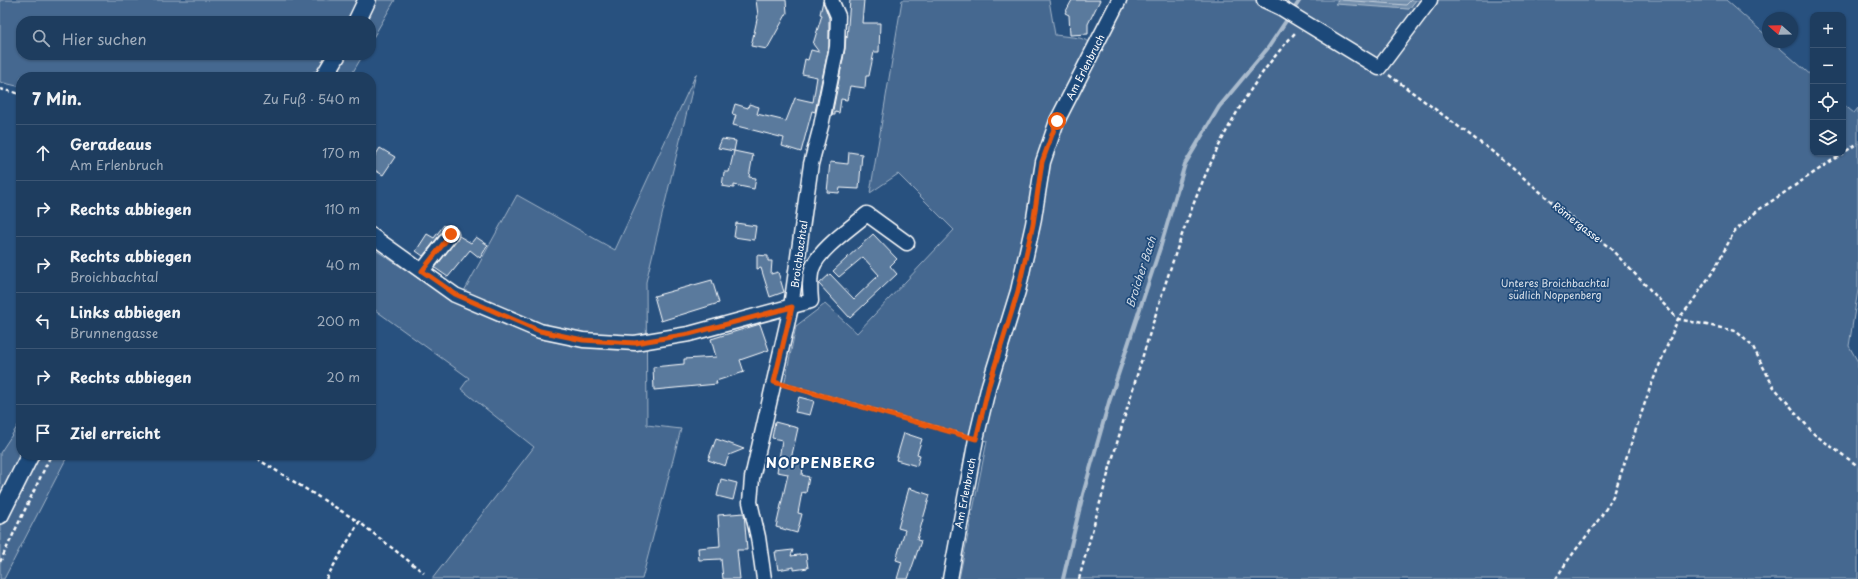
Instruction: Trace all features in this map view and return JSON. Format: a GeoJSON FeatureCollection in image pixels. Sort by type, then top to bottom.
{"type":"FeatureCollection","features":[{"type":"Feature","properties":{"kind":"main road"},"geometry":{"type":"LineString","coordinates":[[359,16],[367,0]]}},
{"type":"Feature","properties":{"kind":"main road"},"geometry":{"type":"LineString","coordinates":[[327,72],[334,60]]}},
{"type":"Feature","properties":{"kind":"main road"},"geometry":{"type":"LineString","coordinates":[[0,515],[28,460]]}},
{"type":"Feature","properties":{"kind":"street","name":"Broichbachtal"},"geometry":{"type":"LineString","coordinates":[[764,579],[758,537],[750,502],[752,478],[792,307],[811,164],[821,126],[837,47],[838,16],[831,0]]}},
{"type":"Feature","properties":{"kind":"street","name":"Am Erlenbruch"},"geometry":{"type":"LineString","coordinates":[[950,579],[976,439],[989,385],[1018,291],[1033,224],[1042,162],[1057,121],[1119,0]]}},
{"type":"Feature","properties":{"kind":"street"},"geometry":{"type":"LineString","coordinates":[[1264,0],[1281,8],[1379,68],[1430,0]]}},
{"type":"Feature","properties":{"kind":"street"},"geometry":{"type":"LineString","coordinates":[[376,239],[455,294],[540,331],[583,340],[635,343],[689,334],[792,307],[811,300],[810,281],[812,268],[820,254],[867,214],[907,243]]}},
{"type":"Feature","properties":{"kind":"street"},"geometry":{"type":"LineString","coordinates":[[422,271],[451,234]]}},
{"type":"Feature","properties":{"kind":"path"},"geometry":{"type":"LineString","coordinates":[[1078,579],[1145,348],[1192,206],[1212,159],[1239,108],[1262,72],[1301,20]]}},
{"type":"Feature","properties":{"kind":"path","name":"Römergasse"},"geometry":{"type":"LineString","coordinates":[[1379,68],[1497,154],[1552,202],[1610,248],[1678,319]]}},
{"type":"Feature","properties":{"kind":"path"},"geometry":{"type":"LineString","coordinates":[[0,89],[16,93]]}},
{"type":"Feature","properties":{"kind":"path"},"geometry":{"type":"LineString","coordinates":[[1556,579],[1562,568],[1606,510],[1614,494],[1650,388],[1678,319],[1690,305],[1710,276],[1732,236],[1742,223],[1858,143]]}},
{"type":"Feature","properties":{"kind":"path"},"geometry":{"type":"LineString","coordinates":[[1678,319],[1736,331],[1744,336],[1753,347],[1773,386],[1814,434],[1858,466]]}},
{"type":"Feature","properties":{"kind":"path"},"geometry":{"type":"LineString","coordinates":[[774,382],[976,439]]}},
{"type":"Feature","properties":{"kind":"path"},"geometry":{"type":"LineString","coordinates":[[0,562],[49,460]]}},
{"type":"Feature","properties":{"kind":"path"},"geometry":{"type":"LineString","coordinates":[[259,460],[359,522],[424,573]]}},
{"type":"Feature","properties":{"kind":"path"},"geometry":{"type":"LineString","coordinates":[[326,579],[359,522]]}},
{"type":"Feature","properties":{"kind":"green space"},"geometry":{"type":"Polygon","coordinates":[[[0,0],[395,0],[376,32],[376,16],[16,16],[16,60],[360,60],[353,72],[16,72],[16,86],[0,82],[0,0]]]}},
{"type":"Feature","properties":{"kind":"green space","name":"Unteres Broichbachtal südlich Noppenberg"},"geometry":{"type":"Polygon","coordinates":[[[902,0],[1049,0],[1055,35],[1080,38],[1103,47],[1127,0],[1338,0],[1336,3],[1409,9],[1416,0],[1726,0],[1762,32],[1762,48],[1780,48],[1810,74],[1810,156],[1846,156],[1846,106],[1854,113],[1858,108],[1858,290],[1849,346],[1858,362],[1858,579],[959,579],[987,441],[784,386],[796,326],[825,304],[857,333],[954,230],[898,174],[870,193],[902,0]]]}},
{"type":"Feature","properties":{"kind":"green space"},"geometry":{"type":"Polygon","coordinates":[[[696,74],[646,282],[647,425],[681,429],[642,579],[432,579],[534,447],[461,389],[469,378],[376,311],[376,250],[457,304],[517,195],[615,250],[696,74]]]}},
{"type":"Feature","properties":{"kind":"green space"},"geometry":{"type":"Polygon","coordinates":[[[16,429],[16,460],[65,460],[4,579],[0,579],[0,453],[16,429]]]}},
{"type":"Feature","properties":{"kind":"water"},"geometry":{"type":"Polygon","coordinates":[[[1339,0],[1416,0],[1409,9],[1335,4],[1339,0]]]}},
{"type":"Feature","properties":{"kind":"building"},"geometry":{"type":"Polygon","coordinates":[[[756,0],[786,0],[787,13],[767,49],[751,46],[758,15],[756,0]]]}},
{"type":"Feature","properties":{"kind":"building"},"geometry":{"type":"Polygon","coordinates":[[[850,0],[864,0],[862,23],[880,23],[879,52],[874,52],[869,76],[866,76],[865,88],[850,86],[847,100],[841,99],[839,113],[835,112],[835,115],[832,115],[845,49],[846,35],[847,38],[850,0]]]}},
{"type":"Feature","properties":{"kind":"building"},"geometry":{"type":"Polygon","coordinates":[[[1072,0],[1100,0],[1088,24],[1088,34],[1070,35],[1069,15],[1065,13],[1072,0]]]}},
{"type":"Feature","properties":{"kind":"building"},"geometry":{"type":"Polygon","coordinates":[[[823,1],[829,18],[829,46],[815,112],[812,111],[801,152],[782,146],[784,138],[733,125],[736,115],[732,114],[735,104],[748,108],[749,104],[759,107],[757,114],[786,121],[795,98],[813,102],[817,77],[802,74],[805,59],[808,60],[811,50],[819,52],[813,44],[822,15],[820,14],[823,1]]]}},
{"type":"Feature","properties":{"kind":"building"},"geometry":{"type":"Polygon","coordinates":[[[722,139],[736,141],[734,151],[718,148],[722,139]]]}},
{"type":"Feature","properties":{"kind":"building"},"geometry":{"type":"Polygon","coordinates":[[[380,148],[395,157],[383,175],[376,171],[376,154],[380,148]]]}},
{"type":"Feature","properties":{"kind":"building"},"geometry":{"type":"Polygon","coordinates":[[[734,151],[753,155],[749,177],[756,178],[754,189],[734,185],[734,188],[722,186],[724,172],[729,172],[734,151]]]}},
{"type":"Feature","properties":{"kind":"building"},"geometry":{"type":"Polygon","coordinates":[[[849,152],[862,154],[859,189],[840,188],[839,193],[827,192],[830,162],[848,164],[849,152]]]}},
{"type":"Feature","properties":{"kind":"building"},"geometry":{"type":"Polygon","coordinates":[[[736,223],[756,226],[754,240],[734,237],[736,223]]]}},
{"type":"Feature","properties":{"kind":"building"},"geometry":{"type":"Polygon","coordinates":[[[444,225],[446,227],[423,256],[416,251],[427,234],[434,238],[444,225]]]}},
{"type":"Feature","properties":{"kind":"building"},"geometry":{"type":"Polygon","coordinates":[[[873,234],[897,259],[890,266],[897,274],[850,318],[819,284],[830,274],[854,299],[879,275],[863,257],[839,277],[833,271],[873,234]]]}},
{"type":"Feature","properties":{"kind":"building"},"geometry":{"type":"Polygon","coordinates":[[[459,236],[471,243],[476,237],[488,245],[480,258],[470,250],[448,277],[435,268],[459,236]]]}},
{"type":"Feature","properties":{"kind":"building"},"geometry":{"type":"Polygon","coordinates":[[[757,255],[768,256],[768,261],[772,261],[771,274],[778,272],[784,292],[770,297],[761,268],[757,269],[757,255]]]}},
{"type":"Feature","properties":{"kind":"building"},"geometry":{"type":"Polygon","coordinates":[[[712,280],[719,303],[661,321],[654,296],[712,280]]]}},
{"type":"Feature","properties":{"kind":"building"},"geometry":{"type":"Polygon","coordinates":[[[760,324],[769,350],[740,360],[744,372],[716,381],[717,384],[654,390],[653,367],[684,364],[684,359],[716,357],[711,339],[760,324]]]}},
{"type":"Feature","properties":{"kind":"building"},"geometry":{"type":"Polygon","coordinates":[[[799,397],[814,401],[810,415],[795,412],[799,397]]]}},
{"type":"Feature","properties":{"kind":"building"},"geometry":{"type":"Polygon","coordinates":[[[775,422],[798,428],[791,459],[804,461],[802,475],[809,477],[806,493],[802,492],[798,513],[802,514],[797,533],[776,527],[788,474],[777,472],[782,440],[772,438],[775,422]]]}},
{"type":"Feature","properties":{"kind":"building"},"geometry":{"type":"Polygon","coordinates":[[[904,433],[922,439],[917,454],[920,455],[917,466],[896,460],[904,433]]]}},
{"type":"Feature","properties":{"kind":"building"},"geometry":{"type":"Polygon","coordinates":[[[716,439],[744,449],[729,455],[725,466],[708,460],[716,439]]]}},
{"type":"Feature","properties":{"kind":"building"},"geometry":{"type":"Polygon","coordinates":[[[721,479],[737,483],[733,500],[717,496],[721,479]]]}},
{"type":"Feature","properties":{"kind":"building"},"geometry":{"type":"Polygon","coordinates":[[[909,488],[930,495],[917,540],[921,541],[908,579],[897,579],[902,562],[896,560],[905,530],[898,528],[909,488]]]}},
{"type":"Feature","properties":{"kind":"building"},"geometry":{"type":"Polygon","coordinates":[[[744,513],[747,550],[737,550],[740,579],[723,579],[721,559],[699,560],[698,548],[720,546],[718,515],[744,513]]]}},
{"type":"Feature","properties":{"kind":"building"},"geometry":{"type":"Polygon","coordinates":[[[793,550],[791,556],[806,554],[808,568],[794,570],[794,567],[778,570],[775,552],[793,550]]]}},
{"type":"Feature","properties":{"kind":"waterway","name":"Broicher Bach"},"geometry":{"type":"LineString","coordinates":[[1063,579],[1083,494],[1109,402],[1161,245],[1185,164],[1219,107],[1268,48],[1300,0]]}},
{"type":"Feature","properties":{"kind":"district","name":"NOPPENBERG"},"geometry":{"type":"Point","coordinates":[821,463]}},
{"type":"Feature","properties":{"kind":"route"},"geometry":{"type":"LineString","coordinates":[[451,234],[422,271],[455,294],[540,331],[583,340],[635,343],[689,334],[792,307],[774,382],[976,439],[989,385],[1018,291],[1033,224],[1042,162],[1057,121]]}}]}
